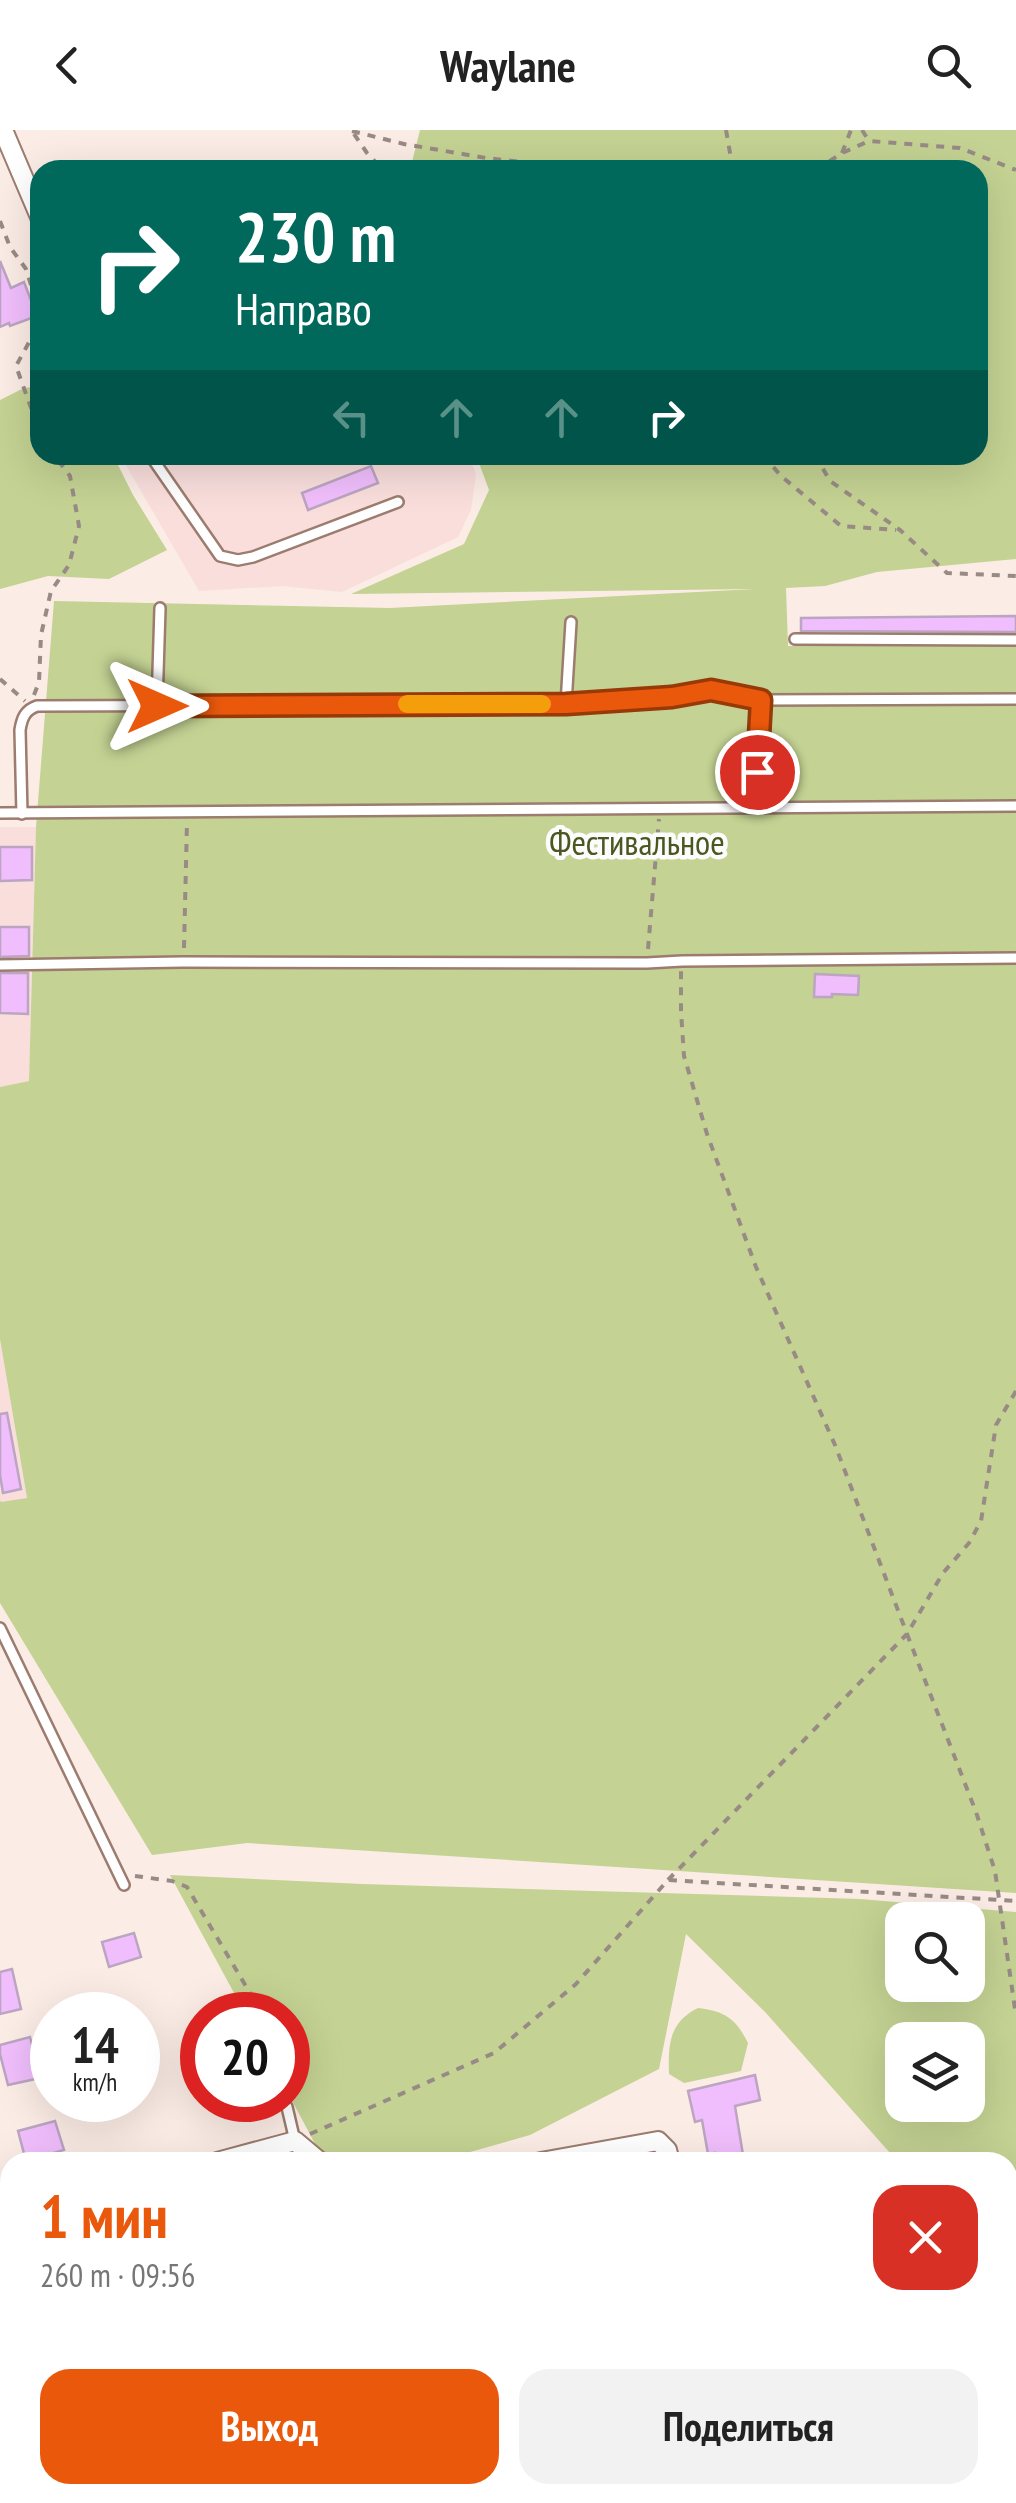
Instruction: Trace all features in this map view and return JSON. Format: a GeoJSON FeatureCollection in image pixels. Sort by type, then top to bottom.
{"type":"FeatureCollection","features":[{"type":"Feature","properties":{"kind":"street"},"geometry":{"type":"LineString","coordinates":[[3,130],[30,193]]}},
{"type":"Feature","properties":{"kind":"street"},"geometry":{"type":"LineString","coordinates":[[254,2152],[295,2141],[311,2152]]}},
{"type":"Feature","properties":{"kind":"street"},"geometry":{"type":"LineString","coordinates":[[597,2152],[658,2141],[668,2152]]}},
{"type":"Feature","properties":{"kind":"lane"},"geometry":{"type":"LineString","coordinates":[[157,465],[220,556],[228,559],[252,557],[398,502]]}},
{"type":"Feature","properties":{"kind":"lane"},"geometry":{"type":"LineString","coordinates":[[157,706],[160,608]]}},
{"type":"Feature","properties":{"kind":"lane"},"geometry":{"type":"LineString","coordinates":[[566,704],[571,622]]}},
{"type":"Feature","properties":{"kind":"lane"},"geometry":{"type":"LineString","coordinates":[[795,639],[1016,640]]}},
{"type":"Feature","properties":{"kind":"lane"},"geometry":{"type":"LineString","coordinates":[[22,814],[22,718],[30,709],[48,706],[566,704],[672,697],[711,690],[761,700],[1016,699]]}},
{"type":"Feature","properties":{"kind":"lane"},"geometry":{"type":"LineString","coordinates":[[754,808],[761,700]]}},
{"type":"Feature","properties":{"kind":"lane"},"geometry":{"type":"LineString","coordinates":[[0,813],[1016,806]]}},
{"type":"Feature","properties":{"kind":"lane"},"geometry":{"type":"LineString","coordinates":[[0,964],[1016,958]]}},
{"type":"Feature","properties":{"kind":"lane"},"geometry":{"type":"LineString","coordinates":[[0,1628],[122,1880]]}},
{"type":"Feature","properties":{"kind":"lane"},"geometry":{"type":"LineString","coordinates":[[291,2122],[295,2141]]}},
{"type":"Feature","properties":{"kind":"path"},"geometry":{"type":"LineString","coordinates":[[726,130],[731,160]]}},
{"type":"Feature","properties":{"kind":"path"},"geometry":{"type":"LineString","coordinates":[[842,152],[851,130]]}},
{"type":"Feature","properties":{"kind":"path"},"geometry":{"type":"LineString","coordinates":[[862,130],[869,142]]}},
{"type":"Feature","properties":{"kind":"path"},"geometry":{"type":"LineString","coordinates":[[352,131],[374,160]]}},
{"type":"Feature","properties":{"kind":"path"},"geometry":{"type":"LineString","coordinates":[[352,131],[404,144],[504,160]]}},
{"type":"Feature","properties":{"kind":"path"},"geometry":{"type":"LineString","coordinates":[[830,160],[869,142],[960,148],[1016,170]]}},
{"type":"Feature","properties":{"kind":"path"},"geometry":{"type":"LineString","coordinates":[[0,221],[30,282]]}},
{"type":"Feature","properties":{"kind":"path"},"geometry":{"type":"LineString","coordinates":[[30,340],[16,366],[30,405]]}},
{"type":"Feature","properties":{"kind":"path"},"geometry":{"type":"LineString","coordinates":[[30,709],[39,682],[41,635],[50,591],[69,565],[79,526],[70,476],[62,465]]}},
{"type":"Feature","properties":{"kind":"path"},"geometry":{"type":"LineString","coordinates":[[772,465],[841,526],[900,530]]}},
{"type":"Feature","properties":{"kind":"path"},"geometry":{"type":"LineString","coordinates":[[821,465],[830,482],[900,530],[947,574],[1016,576]]}},
{"type":"Feature","properties":{"kind":"path"},"geometry":{"type":"LineString","coordinates":[[0,679],[30,709]]}},
{"type":"Feature","properties":{"kind":"path"},"geometry":{"type":"LineString","coordinates":[[647,963],[660,808]]}},
{"type":"Feature","properties":{"kind":"path"},"geometry":{"type":"LineString","coordinates":[[183,962],[187,814]]}},
{"type":"Feature","properties":{"kind":"path"},"geometry":{"type":"LineString","coordinates":[[682,961],[684,1056],[707,1134],[756,1266],[834,1445],[976,1812],[995,1871],[1016,2016]]}},
{"type":"Feature","properties":{"kind":"path"},"geometry":{"type":"LineString","coordinates":[[295,2141],[494,2053],[576,1984],[668,1880],[908,1634],[943,1574],[969,1543],[981,1521],[996,1425],[1016,1392]]}},
{"type":"Feature","properties":{"kind":"path"},"geometry":{"type":"LineString","coordinates":[[122,1880],[172,1881],[187,1887],[249,1992]]}},
{"type":"Feature","properties":{"kind":"path"},"geometry":{"type":"LineString","coordinates":[[668,1880],[1016,1901]]}},
{"type":"Feature","properties":{"kind":"shaded area"},"geometry":{"type":"Polygon","coordinates":[[[126,465],[473,465],[476,474],[471,510],[458,537],[342,592],[282,586],[199,591],[126,465]]]}},
{"type":"Feature","properties":{"kind":"shaded area"},"geometry":{"type":"Polygon","coordinates":[[[0,827],[36,827],[29,1081],[0,1087],[0,827]]]}},
{"type":"Feature","properties":{"kind":"shaded area"},"geometry":{"type":"Polygon","coordinates":[[[0,1339],[27,1499],[1,1503],[0,1500],[0,1339]]]}},
{"type":"Feature","properties":{"kind":"green space","name":"Фестивальное"},"geometry":{"type":"Polygon","coordinates":[[[420,130],[1016,130],[1016,559],[877,572],[825,586],[786,588],[788,646],[1016,645],[1016,1893],[247,1843],[152,1855],[0,1603],[0,1500],[27,1498],[0,1339],[0,1087],[29,1081],[36,827],[54,601],[390,608],[755,589],[351,594],[464,544],[489,490],[480,465],[988,465],[988,160],[412,160],[420,130]]]}},
{"type":"Feature","properties":{"kind":"green space"},"geometry":{"type":"Polygon","coordinates":[[[30,387],[30,465],[118,465],[167,550],[109,579],[48,576],[0,589],[0,400],[30,387]]]}},
{"type":"Feature","properties":{"kind":"green space"},"geometry":{"type":"Polygon","coordinates":[[[170,1875],[896,1902],[885,1902],[885,2002],[985,2002],[985,1909],[1016,1912],[1016,2152],[889,2152],[766,2013],[686,1934],[659,2069],[530,2135],[470,2152],[319,2152],[303,2122],[310,2122],[310,1992],[234,1992],[170,1875]]]}},
{"type":"Feature","properties":{"kind":"green space"},"geometry":{"type":"Polygon","coordinates":[[[698,2008],[729,2018],[748,2043],[741,2071],[684,2083],[669,2074],[670,2044],[681,2020],[698,2008]]]}},
{"type":"Feature","properties":{"kind":"building"},"geometry":{"type":"Polygon","coordinates":[[[0,261],[11,288],[24,282],[30,298],[30,319],[0,327],[0,261]]]}},
{"type":"Feature","properties":{"kind":"building"},"geometry":{"type":"Polygon","coordinates":[[[371,466],[378,483],[308,510],[302,493],[371,466]]]}},
{"type":"Feature","properties":{"kind":"building"},"geometry":{"type":"Polygon","coordinates":[[[1016,616],[1016,632],[801,631],[801,618],[1016,616]]]}},
{"type":"Feature","properties":{"kind":"building"},"geometry":{"type":"Polygon","coordinates":[[[0,847],[32,847],[32,880],[0,881],[0,847]]]}},
{"type":"Feature","properties":{"kind":"building"},"geometry":{"type":"Polygon","coordinates":[[[0,927],[29,927],[29,956],[0,957],[0,927]]]}},
{"type":"Feature","properties":{"kind":"building"},"geometry":{"type":"Polygon","coordinates":[[[0,973],[28,973],[28,1014],[0,1013],[0,973]]]}},
{"type":"Feature","properties":{"kind":"building"},"geometry":{"type":"Polygon","coordinates":[[[815,974],[859,976],[858,995],[814,997],[815,974]]]}},
{"type":"Feature","properties":{"kind":"building"},"geometry":{"type":"Polygon","coordinates":[[[7,1413],[21,1489],[3,1493],[0,1414],[7,1413]]]}},
{"type":"Feature","properties":{"kind":"building"},"geometry":{"type":"Polygon","coordinates":[[[134,1933],[141,1957],[109,1967],[102,1942],[134,1933]]]}},
{"type":"Feature","properties":{"kind":"building"},"geometry":{"type":"Polygon","coordinates":[[[12,1969],[21,2009],[0,2014],[0,1972],[12,1969]]]}},
{"type":"Feature","properties":{"kind":"building"},"geometry":{"type":"Polygon","coordinates":[[[30,2037],[30,2080],[8,2085],[0,2045],[30,2037]]]}},
{"type":"Feature","properties":{"kind":"building"},"geometry":{"type":"Polygon","coordinates":[[[755,2075],[760,2100],[735,2106],[743,2152],[708,2152],[702,2120],[695,2122],[688,2091],[755,2075]]]}},
{"type":"Feature","properties":{"kind":"building"},"geometry":{"type":"Polygon","coordinates":[[[55,2122],[64,2150],[24,2152],[18,2131],[55,2122]]]}},
{"type":"Feature","properties":{"kind":"slow traffic"},"geometry":{"type":"LineString","coordinates":[[407,704],[542,704]]}},
{"type":"Feature","properties":{"kind":"route"},"geometry":{"type":"LineString","coordinates":[[157,706],[566,704],[672,697],[711,690],[761,700],[757,772]]}}]}
